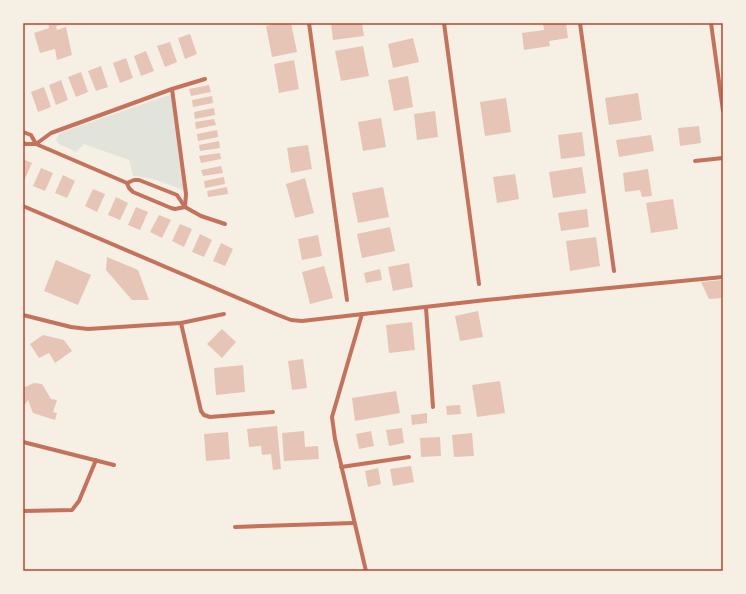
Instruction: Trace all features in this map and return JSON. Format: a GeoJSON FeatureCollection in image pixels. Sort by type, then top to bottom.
{"type":"FeatureCollection","features":[{"type":"Feature","properties":{"kind":"street"},"geometry":{"type":"LineString","coordinates":[[308,23],[347,300]]}},
{"type":"Feature","properties":{"kind":"street"},"geometry":{"type":"LineString","coordinates":[[444,23],[479,284]]}},
{"type":"Feature","properties":{"kind":"street"},"geometry":{"type":"LineString","coordinates":[[580,23],[614,271]]}},
{"type":"Feature","properties":{"kind":"street"},"geometry":{"type":"LineString","coordinates":[[711,23],[723,111]]}},
{"type":"Feature","properties":{"kind":"street"},"geometry":{"type":"LineString","coordinates":[[36,144],[51,133],[172,89],[205,79]]}},
{"type":"Feature","properties":{"kind":"street"},"geometry":{"type":"LineString","coordinates":[[172,89],[186,194],[185,207]]}},
{"type":"Feature","properties":{"kind":"street"},"geometry":{"type":"LineString","coordinates":[[23,132],[31,135],[36,144]]}},
{"type":"Feature","properties":{"kind":"street"},"geometry":{"type":"LineString","coordinates":[[23,143],[36,144],[127,183],[133,192],[172,208],[175,209],[185,207]]}},
{"type":"Feature","properties":{"kind":"street"},"geometry":{"type":"LineString","coordinates":[[695,161],[723,158]]}},
{"type":"Feature","properties":{"kind":"street"},"geometry":{"type":"LineString","coordinates":[[127,183],[134,180],[139,180],[171,193],[179,198],[185,207],[201,216],[225,224]]}},
{"type":"Feature","properties":{"kind":"street"},"geometry":{"type":"LineString","coordinates":[[23,206],[278,316],[291,320],[315,321],[362,314],[426,308],[494,299],[723,277]]}},
{"type":"Feature","properties":{"kind":"street"},"geometry":{"type":"LineString","coordinates":[[426,308],[433,407]]}},
{"type":"Feature","properties":{"kind":"street"},"geometry":{"type":"LineString","coordinates":[[23,315],[71,327],[88,329],[180,323],[224,314]]}},
{"type":"Feature","properties":{"kind":"street"},"geometry":{"type":"LineString","coordinates":[[362,314],[332,417],[332,427],[366,571]]}},
{"type":"Feature","properties":{"kind":"street"},"geometry":{"type":"LineString","coordinates":[[180,323],[201,411],[204,415],[210,417],[273,412]]}},
{"type":"Feature","properties":{"kind":"street"},"geometry":{"type":"LineString","coordinates":[[23,442],[114,465]]}},
{"type":"Feature","properties":{"kind":"street"},"geometry":{"type":"LineString","coordinates":[[342,467],[409,456]]}},
{"type":"Feature","properties":{"kind":"street"},"geometry":{"type":"LineString","coordinates":[[23,511],[72,510],[79,501],[96,460]]}},
{"type":"Feature","properties":{"kind":"street"},"geometry":{"type":"LineString","coordinates":[[235,527],[354,523]]}},
{"type":"Feature","properties":{"kind":"shaded area"},"geometry":{"type":"Polygon","coordinates":[[[172,94],[188,192],[168,184],[133,176],[129,160],[84,144],[76,152],[59,144],[56,139],[59,134],[65,131],[172,94]]]}},
{"type":"Feature","properties":{"kind":"building"},"geometry":{"type":"Polygon","coordinates":[[[48,23],[67,23],[56,26],[57,30],[66,27],[72,55],[57,60],[55,49],[40,53],[34,33],[49,28],[48,23]]]}},
{"type":"Feature","properties":{"kind":"building"},"geometry":{"type":"Polygon","coordinates":[[[279,23],[291,23],[297,52],[272,57],[266,26],[279,23]]]}},
{"type":"Feature","properties":{"kind":"building"},"geometry":{"type":"Polygon","coordinates":[[[331,23],[362,23],[364,36],[333,40],[331,23]]]}},
{"type":"Feature","properties":{"kind":"building"},"geometry":{"type":"Polygon","coordinates":[[[543,23],[566,23],[568,38],[549,41],[550,46],[524,50],[522,33],[544,30],[543,23]]]}},
{"type":"Feature","properties":{"kind":"building"},"geometry":{"type":"Polygon","coordinates":[[[190,34],[197,54],[185,59],[178,38],[190,34]]]}},
{"type":"Feature","properties":{"kind":"building"},"geometry":{"type":"Polygon","coordinates":[[[413,38],[419,62],[393,68],[388,44],[413,38]]]}},
{"type":"Feature","properties":{"kind":"building"},"geometry":{"type":"Polygon","coordinates":[[[170,42],[177,62],[165,67],[157,46],[170,42]]]}},
{"type":"Feature","properties":{"kind":"building"},"geometry":{"type":"Polygon","coordinates":[[[363,46],[369,76],[341,81],[335,51],[363,46]]]}},
{"type":"Feature","properties":{"kind":"building"},"geometry":{"type":"Polygon","coordinates":[[[146,51],[154,71],[141,76],[134,56],[146,51]]]}},
{"type":"Feature","properties":{"kind":"building"},"geometry":{"type":"Polygon","coordinates":[[[126,58],[133,78],[120,83],[113,63],[126,58]]]}},
{"type":"Feature","properties":{"kind":"building"},"geometry":{"type":"Polygon","coordinates":[[[294,60],[299,89],[279,93],[274,64],[294,60]]]}},
{"type":"Feature","properties":{"kind":"building"},"geometry":{"type":"Polygon","coordinates":[[[101,66],[108,87],[96,91],[88,71],[101,66]]]}},
{"type":"Feature","properties":{"kind":"building"},"geometry":{"type":"Polygon","coordinates":[[[81,72],[88,92],[76,97],[68,77],[81,72]]]}},
{"type":"Feature","properties":{"kind":"building"},"geometry":{"type":"Polygon","coordinates":[[[408,76],[413,107],[394,111],[388,80],[408,76]]]}},
{"type":"Feature","properties":{"kind":"building"},"geometry":{"type":"Polygon","coordinates":[[[61,80],[68,100],[56,105],[49,85],[61,80]]]}},
{"type":"Feature","properties":{"kind":"building"},"geometry":{"type":"Polygon","coordinates":[[[209,85],[211,92],[191,96],[189,89],[209,85]]]}},
{"type":"Feature","properties":{"kind":"building"},"geometry":{"type":"Polygon","coordinates":[[[44,87],[51,107],[38,112],[31,92],[44,87]]]}},
{"type":"Feature","properties":{"kind":"building"},"geometry":{"type":"Polygon","coordinates":[[[638,93],[642,120],[609,125],[605,98],[638,93]]]}},
{"type":"Feature","properties":{"kind":"building"},"geometry":{"type":"Polygon","coordinates":[[[212,96],[213,103],[193,107],[192,100],[212,96]]]}},
{"type":"Feature","properties":{"kind":"building"},"geometry":{"type":"Polygon","coordinates":[[[506,98],[511,132],[485,136],[480,102],[506,98]]]}},
{"type":"Feature","properties":{"kind":"building"},"geometry":{"type":"Polygon","coordinates":[[[214,108],[215,115],[195,119],[194,112],[214,108]]]}},
{"type":"Feature","properties":{"kind":"building"},"geometry":{"type":"Polygon","coordinates":[[[435,111],[438,137],[417,140],[414,114],[435,111]]]}},
{"type":"Feature","properties":{"kind":"building"},"geometry":{"type":"Polygon","coordinates":[[[381,118],[386,147],[363,151],[358,122],[381,118]]]}},
{"type":"Feature","properties":{"kind":"building"},"geometry":{"type":"Polygon","coordinates":[[[214,119],[216,125],[196,129],[195,122],[214,119]]]}},
{"type":"Feature","properties":{"kind":"building"},"geometry":{"type":"Polygon","coordinates":[[[699,126],[701,143],[680,146],[678,128],[699,126]]]}},
{"type":"Feature","properties":{"kind":"building"},"geometry":{"type":"Polygon","coordinates":[[[217,130],[218,137],[198,141],[197,134],[217,130]]]}},
{"type":"Feature","properties":{"kind":"building"},"geometry":{"type":"Polygon","coordinates":[[[582,132],[585,156],[561,159],[558,135],[582,132]]]}},
{"type":"Feature","properties":{"kind":"building"},"geometry":{"type":"Polygon","coordinates":[[[651,135],[654,151],[619,157],[616,140],[651,135]]]}},
{"type":"Feature","properties":{"kind":"building"},"geometry":{"type":"Polygon","coordinates":[[[219,141],[220,148],[200,151],[199,145],[219,141]]]}},
{"type":"Feature","properties":{"kind":"building"},"geometry":{"type":"Polygon","coordinates":[[[308,145],[312,169],[291,173],[287,148],[308,145]]]}},
{"type":"Feature","properties":{"kind":"building"},"geometry":{"type":"Polygon","coordinates":[[[220,153],[221,159],[201,163],[199,156],[220,153]]]}},
{"type":"Feature","properties":{"kind":"building"},"geometry":{"type":"Polygon","coordinates":[[[23,159],[32,163],[23,183],[23,159]]]}},
{"type":"Feature","properties":{"kind":"building"},"geometry":{"type":"Polygon","coordinates":[[[221,166],[223,173],[203,176],[201,170],[221,166]]]}},
{"type":"Feature","properties":{"kind":"building"},"geometry":{"type":"Polygon","coordinates":[[[582,167],[586,193],[553,198],[549,172],[582,167]]]}},
{"type":"Feature","properties":{"kind":"building"},"geometry":{"type":"Polygon","coordinates":[[[41,168],[53,173],[45,191],[33,186],[41,168]]]}},
{"type":"Feature","properties":{"kind":"building"},"geometry":{"type":"Polygon","coordinates":[[[648,169],[652,196],[642,197],[640,190],[625,192],[623,173],[648,169]]]}},
{"type":"Feature","properties":{"kind":"building"},"geometry":{"type":"Polygon","coordinates":[[[515,174],[519,199],[497,203],[493,177],[515,174]]]}},
{"type":"Feature","properties":{"kind":"building"},"geometry":{"type":"Polygon","coordinates":[[[63,175],[75,181],[67,198],[55,193],[63,175]]]}},
{"type":"Feature","properties":{"kind":"building"},"geometry":{"type":"Polygon","coordinates":[[[224,177],[225,184],[205,188],[204,181],[224,177]]]}},
{"type":"Feature","properties":{"kind":"building"},"geometry":{"type":"Polygon","coordinates":[[[305,178],[314,213],[295,218],[286,184],[305,178]]]}},
{"type":"Feature","properties":{"kind":"building"},"geometry":{"type":"Polygon","coordinates":[[[227,187],[228,194],[208,197],[207,191],[227,187]]]}},
{"type":"Feature","properties":{"kind":"building"},"geometry":{"type":"Polygon","coordinates":[[[383,187],[389,217],[358,223],[352,193],[383,187]]]}},
{"type":"Feature","properties":{"kind":"building"},"geometry":{"type":"Polygon","coordinates":[[[93,189],[105,194],[97,212],[85,206],[93,189]]]}},
{"type":"Feature","properties":{"kind":"building"},"geometry":{"type":"Polygon","coordinates":[[[116,197],[128,203],[120,220],[108,215],[116,197]]]}},
{"type":"Feature","properties":{"kind":"building"},"geometry":{"type":"Polygon","coordinates":[[[673,199],[678,229],[651,233],[646,203],[673,199]]]}},
{"type":"Feature","properties":{"kind":"building"},"geometry":{"type":"Polygon","coordinates":[[[136,207],[148,212],[140,230],[128,225],[136,207]]]}},
{"type":"Feature","properties":{"kind":"building"},"geometry":{"type":"Polygon","coordinates":[[[587,209],[589,227],[561,231],[558,213],[587,209]]]}},
{"type":"Feature","properties":{"kind":"building"},"geometry":{"type":"Polygon","coordinates":[[[159,215],[171,220],[162,238],[150,232],[159,215]]]}},
{"type":"Feature","properties":{"kind":"building"},"geometry":{"type":"Polygon","coordinates":[[[180,224],[192,229],[184,247],[172,241],[180,224]]]}},
{"type":"Feature","properties":{"kind":"building"},"geometry":{"type":"Polygon","coordinates":[[[390,227],[395,251],[362,258],[357,234],[390,227]]]}},
{"type":"Feature","properties":{"kind":"building"},"geometry":{"type":"Polygon","coordinates":[[[200,234],[212,240],[204,257],[192,252],[200,234]]]}},
{"type":"Feature","properties":{"kind":"building"},"geometry":{"type":"Polygon","coordinates":[[[318,235],[322,256],[302,260],[298,239],[318,235]]]}},
{"type":"Feature","properties":{"kind":"building"},"geometry":{"type":"Polygon","coordinates":[[[596,237],[600,266],[570,271],[566,241],[596,237]]]}},
{"type":"Feature","properties":{"kind":"building"},"geometry":{"type":"Polygon","coordinates":[[[221,243],[233,249],[225,266],[213,261],[221,243]]]}},
{"type":"Feature","properties":{"kind":"building"},"geometry":{"type":"Polygon","coordinates":[[[107,257],[138,270],[149,300],[132,300],[106,270],[107,257]]]}},
{"type":"Feature","properties":{"kind":"building"},"geometry":{"type":"Polygon","coordinates":[[[56,260],[91,275],[78,305],[44,291],[56,260]]]}},
{"type":"Feature","properties":{"kind":"building"},"geometry":{"type":"Polygon","coordinates":[[[409,263],[413,287],[393,291],[388,267],[409,263]]]}},
{"type":"Feature","properties":{"kind":"building"},"geometry":{"type":"Polygon","coordinates":[[[324,266],[333,298],[310,304],[302,272],[324,266]]]}},
{"type":"Feature","properties":{"kind":"building"},"geometry":{"type":"Polygon","coordinates":[[[380,269],[382,280],[366,283],[364,273],[380,269]]]}},
{"type":"Feature","properties":{"kind":"building"},"geometry":{"type":"Polygon","coordinates":[[[723,280],[723,298],[709,299],[701,282],[723,280]]]}},
{"type":"Feature","properties":{"kind":"building"},"geometry":{"type":"Polygon","coordinates":[[[478,311],[483,337],[460,341],[455,316],[478,311]]]}},
{"type":"Feature","properties":{"kind":"building"},"geometry":{"type":"Polygon","coordinates":[[[412,322],[415,350],[389,353],[386,325],[412,322]]]}},
{"type":"Feature","properties":{"kind":"building"},"geometry":{"type":"Polygon","coordinates":[[[222,329],[236,342],[222,358],[207,344],[222,329]]]}},
{"type":"Feature","properties":{"kind":"building"},"geometry":{"type":"Polygon","coordinates":[[[43,335],[64,340],[72,351],[55,363],[49,353],[39,358],[30,344],[43,335]]]}},
{"type":"Feature","properties":{"kind":"building"},"geometry":{"type":"Polygon","coordinates":[[[303,359],[307,388],[292,390],[288,361],[303,359]]]}},
{"type":"Feature","properties":{"kind":"building"},"geometry":{"type":"Polygon","coordinates":[[[243,365],[245,392],[216,395],[214,368],[243,365]]]}},
{"type":"Feature","properties":{"kind":"building"},"geometry":{"type":"Polygon","coordinates":[[[500,381],[505,413],[477,417],[472,385],[500,381]]]}},
{"type":"Feature","properties":{"kind":"building"},"geometry":{"type":"Polygon","coordinates":[[[34,383],[42,384],[51,399],[57,400],[53,412],[57,413],[55,420],[33,413],[28,400],[23,407],[23,388],[34,383]]]}},
{"type":"Feature","properties":{"kind":"building"},"geometry":{"type":"Polygon","coordinates":[[[396,391],[400,413],[355,421],[352,398],[396,391]]]}},
{"type":"Feature","properties":{"kind":"building"},"geometry":{"type":"Polygon","coordinates":[[[460,405],[461,414],[447,415],[446,406],[460,405]]]}},
{"type":"Feature","properties":{"kind":"building"},"geometry":{"type":"Polygon","coordinates":[[[427,413],[427,423],[412,425],[411,415],[427,413]]]}},
{"type":"Feature","properties":{"kind":"building"},"geometry":{"type":"Polygon","coordinates":[[[277,426],[281,469],[273,470],[271,454],[262,455],[261,446],[249,447],[247,429],[277,426]]]}},
{"type":"Feature","properties":{"kind":"building"},"geometry":{"type":"Polygon","coordinates":[[[402,428],[404,443],[389,446],[386,430],[402,428]]]}},
{"type":"Feature","properties":{"kind":"building"},"geometry":{"type":"Polygon","coordinates":[[[304,431],[305,447],[318,446],[319,459],[284,461],[282,433],[304,431]]]}},
{"type":"Feature","properties":{"kind":"building"},"geometry":{"type":"Polygon","coordinates":[[[371,431],[374,446],[359,449],[356,434],[371,431]]]}},
{"type":"Feature","properties":{"kind":"building"},"geometry":{"type":"Polygon","coordinates":[[[228,432],[230,459],[206,461],[204,434],[228,432]]]}},
{"type":"Feature","properties":{"kind":"building"},"geometry":{"type":"Polygon","coordinates":[[[472,433],[474,456],[454,457],[452,435],[472,433]]]}},
{"type":"Feature","properties":{"kind":"building"},"geometry":{"type":"Polygon","coordinates":[[[440,437],[441,456],[421,457],[420,438],[440,437]]]}},
{"type":"Feature","properties":{"kind":"building"},"geometry":{"type":"Polygon","coordinates":[[[411,466],[414,482],[393,486],[390,469],[411,466]]]}},
{"type":"Feature","properties":{"kind":"building"},"geometry":{"type":"Polygon","coordinates":[[[378,468],[381,484],[368,487],[365,471],[378,468]]]}}]}
